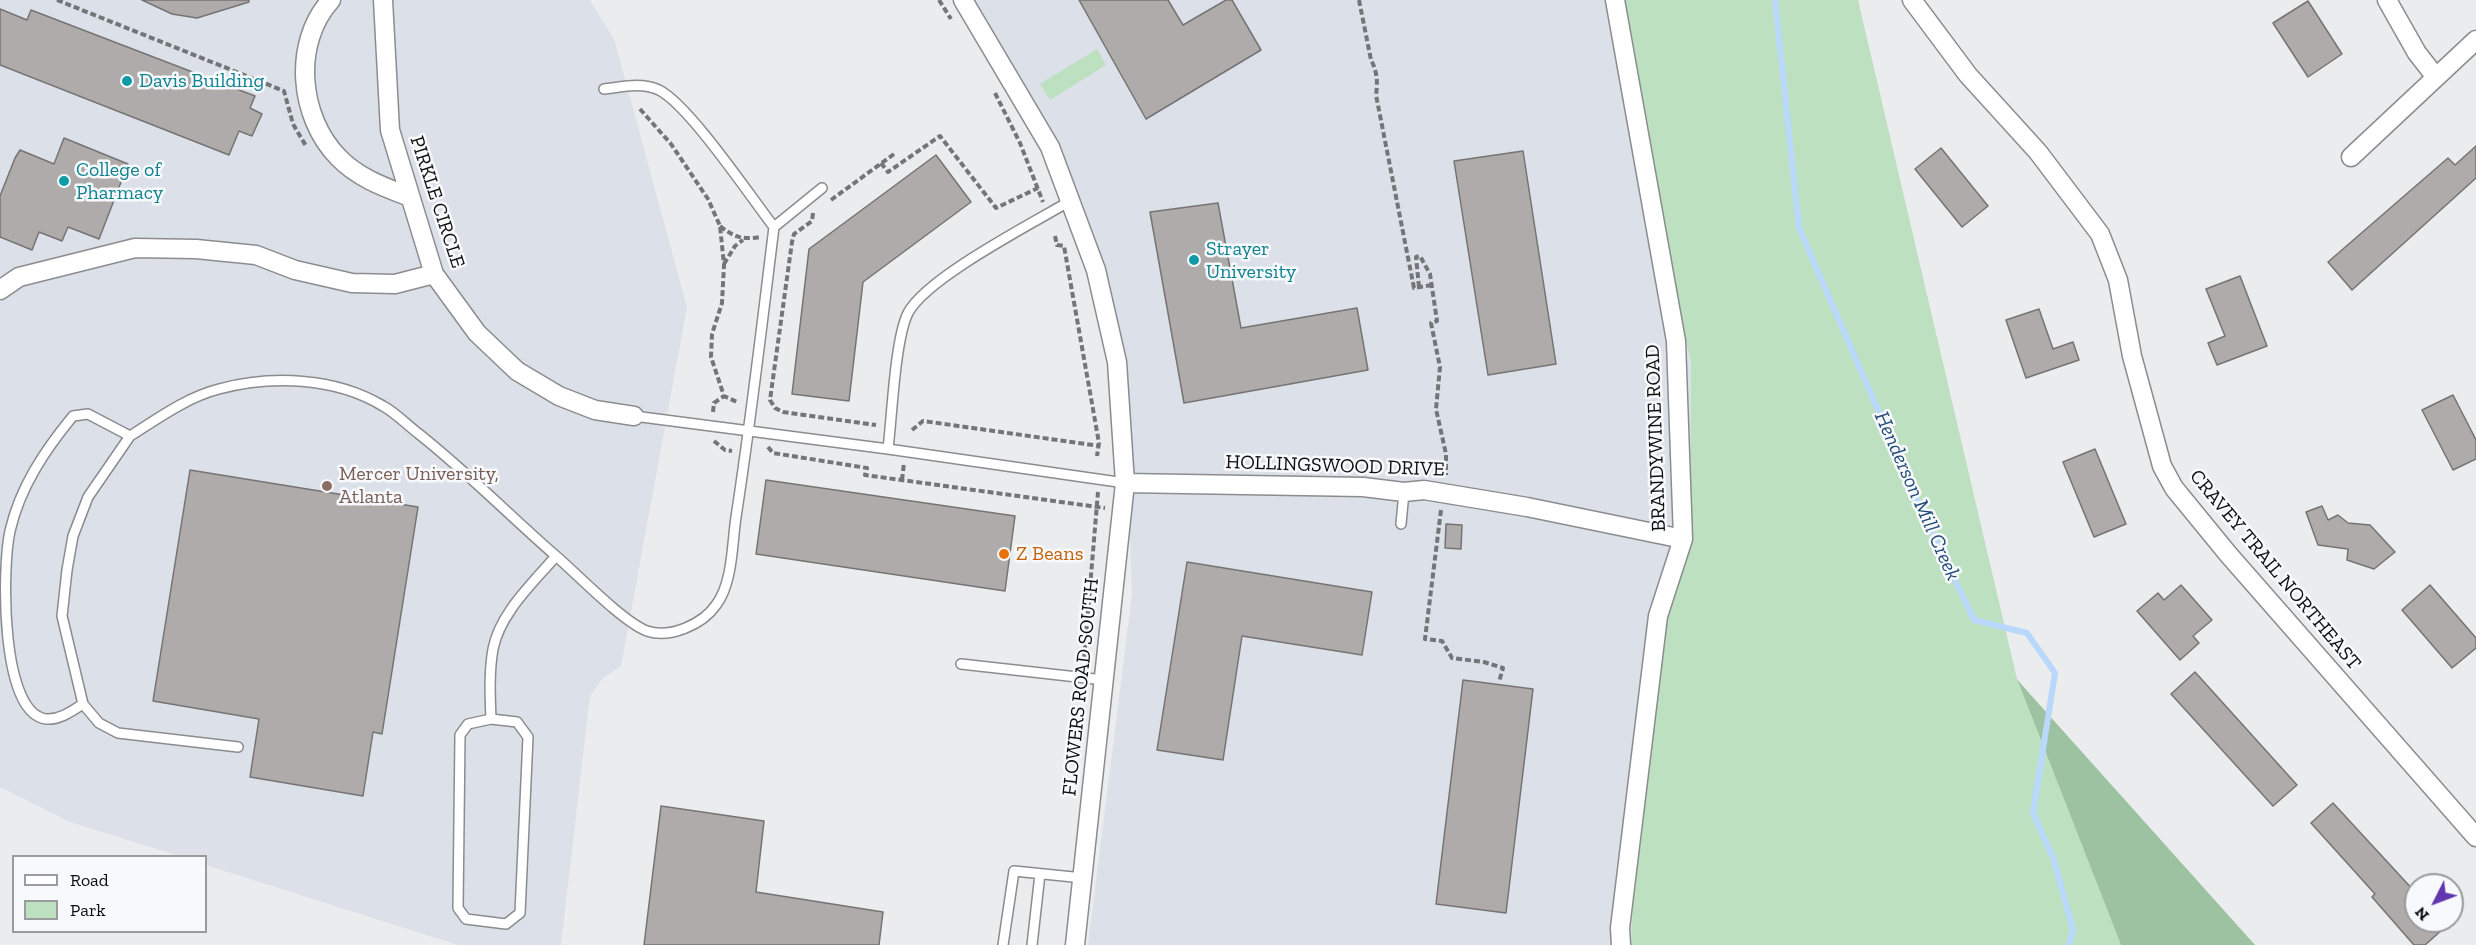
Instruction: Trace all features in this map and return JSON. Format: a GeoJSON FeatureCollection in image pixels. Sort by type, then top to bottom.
{"type":"FeatureCollection","features":[{"type":"Feature","properties":{"kind":"street"},"geometry":{"type":"LineString","coordinates":[[331,0],[307,44],[306,96],[317,127],[338,157],[366,180],[411,197]]}},
{"type":"Feature","properties":{"kind":"street","name":"PIRKLE CIRCLE"},"geometry":{"type":"LineString","coordinates":[[383,0],[390,130],[434,274],[477,333],[517,371],[559,396],[595,410],[634,416]]}},
{"type":"Feature","properties":{"kind":"street","name":"FLOWERS ROAD SOUTH"},"geometry":{"type":"LineString","coordinates":[[963,0],[1050,147],[1096,270],[1116,362],[1125,483],[1075,945]]}},
{"type":"Feature","properties":{"kind":"street","name":"BRANDYWINE ROAD"},"geometry":{"type":"LineString","coordinates":[[1615,0],[1676,341],[1683,539],[1658,616],[1621,945]]}},
{"type":"Feature","properties":{"kind":"street","name":"CRAVEY TRAIL NORTHEAST"},"geometry":{"type":"LineString","coordinates":[[1912,0],[1968,75],[2038,152],[2100,234],[2118,280],[2132,356],[2162,465],[2174,488],[2228,554],[2476,837]]}},
{"type":"Feature","properties":{"kind":"street"},"geometry":{"type":"LineString","coordinates":[[2386,0],[2417,53],[2435,76]]}},
{"type":"Feature","properties":{"kind":"street"},"geometry":{"type":"LineString","coordinates":[[2351,157],[2476,40]]}},
{"type":"Feature","properties":{"kind":"street"},"geometry":{"type":"LineString","coordinates":[[0,290],[19,277],[135,248],[196,249],[256,255],[295,270],[352,283],[395,284],[434,274]]}},
{"type":"Feature","properties":{"kind":"street","name":"HOLLINGSWOOD DRIVE"},"geometry":{"type":"LineString","coordinates":[[1125,483],[1363,487],[1404,492],[1424,490],[1464,495],[1683,539]]}},
{"type":"Feature","properties":{"kind":"lane"},"geometry":{"type":"LineString","coordinates":[[604,89],[638,85],[658,90],[680,105],[774,227]]}},
{"type":"Feature","properties":{"kind":"lane"},"geometry":{"type":"LineString","coordinates":[[238,747],[118,733],[99,723],[83,704],[62,616],[67,570],[73,536],[88,497],[130,436],[170,412],[217,389],[265,381],[307,381],[347,390],[383,406],[429,442],[625,618],[648,631],[664,633],[699,621],[716,605],[723,590],[749,431],[774,227],[822,188]]}},
{"type":"Feature","properties":{"kind":"lane"},"geometry":{"type":"LineString","coordinates":[[888,449],[902,331],[909,312],[918,300],[942,279],[1070,201]]}},
{"type":"Feature","properties":{"kind":"lane"},"geometry":{"type":"LineString","coordinates":[[83,704],[61,717],[46,719],[25,709],[11,673],[2,618],[3,577],[10,530],[25,486],[46,449],[73,416],[88,414],[130,436]]}},
{"type":"Feature","properties":{"kind":"lane"},"geometry":{"type":"LineString","coordinates":[[634,416],[1125,483]]}},
{"type":"Feature","properties":{"kind":"lane"},"geometry":{"type":"LineString","coordinates":[[1401,525],[1404,492]]}},
{"type":"Feature","properties":{"kind":"lane"},"geometry":{"type":"LineString","coordinates":[[491,719],[490,691],[494,647],[511,610],[556,556]]}},
{"type":"Feature","properties":{"kind":"lane"},"geometry":{"type":"LineString","coordinates":[[962,664],[1104,680]]}},
{"type":"Feature","properties":{"kind":"lane"},"geometry":{"type":"LineString","coordinates":[[491,719],[517,722],[528,737],[520,913],[506,924],[466,920],[458,908],[460,735],[468,724],[491,719]]}},
{"type":"Feature","properties":{"kind":"lane"},"geometry":{"type":"LineString","coordinates":[[1003,945],[1014,871],[1083,878]]}},
{"type":"Feature","properties":{"kind":"lane"},"geometry":{"type":"LineString","coordinates":[[1032,945],[1040,874]]}},
{"type":"Feature","properties":{"kind":"path"},"geometry":{"type":"LineString","coordinates":[[57,0],[284,90],[293,124],[307,149]]}},
{"type":"Feature","properties":{"kind":"path"},"geometry":{"type":"LineString","coordinates":[[939,0],[956,28]]}},
{"type":"Feature","properties":{"kind":"path"},"geometry":{"type":"LineString","coordinates":[[1359,0],[1376,76],[1376,95],[1414,288],[1432,285]]}},
{"type":"Feature","properties":{"kind":"path"},"geometry":{"type":"LineString","coordinates":[[990,84],[1043,202]]}},
{"type":"Feature","properties":{"kind":"path"},"geometry":{"type":"LineString","coordinates":[[640,109],[677,153],[708,199],[720,225],[724,265],[722,303],[712,334],[711,357],[724,396],[737,402]]}},
{"type":"Feature","properties":{"kind":"path"},"geometry":{"type":"LineString","coordinates":[[881,163],[888,172],[940,136],[996,208],[1038,188]]}},
{"type":"Feature","properties":{"kind":"path"},"geometry":{"type":"LineString","coordinates":[[829,202],[894,154]]}},
{"type":"Feature","properties":{"kind":"path"},"geometry":{"type":"LineString","coordinates":[[820,208],[811,215],[812,221],[804,229],[794,234],[770,400],[775,408],[783,412],[876,425]]}},
{"type":"Feature","properties":{"kind":"path"},"geometry":{"type":"LineString","coordinates":[[720,225],[733,236],[744,239],[760,237]]}},
{"type":"Feature","properties":{"kind":"path"},"geometry":{"type":"LineString","coordinates":[[1055,236],[1057,245],[1064,246],[1101,446],[1097,456]]}},
{"type":"Feature","properties":{"kind":"path"},"geometry":{"type":"LineString","coordinates":[[724,265],[735,246],[744,239]]}},
{"type":"Feature","properties":{"kind":"path"},"geometry":{"type":"LineString","coordinates":[[1419,287],[1416,257],[1420,256],[1430,274],[1437,321],[1431,323],[1440,367],[1436,408],[1446,454],[1446,475]]}},
{"type":"Feature","properties":{"kind":"path"},"geometry":{"type":"LineString","coordinates":[[713,412],[714,403],[724,396]]}},
{"type":"Feature","properties":{"kind":"path"},"geometry":{"type":"LineString","coordinates":[[912,430],[923,421],[1101,446]]}},
{"type":"Feature","properties":{"kind":"path"},"geometry":{"type":"LineString","coordinates":[[710,434],[710,439],[725,450],[734,450]]}},
{"type":"Feature","properties":{"kind":"path"},"geometry":{"type":"LineString","coordinates":[[768,447],[773,453],[867,468],[865,475],[1106,508]]}},
{"type":"Feature","properties":{"kind":"path"},"geometry":{"type":"LineString","coordinates":[[902,480],[904,462]]}},
{"type":"Feature","properties":{"kind":"path"},"geometry":{"type":"LineString","coordinates":[[1084,659],[1099,490]]}},
{"type":"Feature","properties":{"kind":"path"},"geometry":{"type":"LineString","coordinates":[[1442,503],[1425,639],[1442,641],[1452,658],[1484,662],[1503,668],[1499,682]]}},
{"type":"Feature","properties":{"kind":"shaded area","name":"Mercer University, Atlanta"},"geometry":{"type":"Polygon","coordinates":[[[0,0],[590,0],[614,39],[687,307],[621,666],[603,678],[590,696],[561,945],[458,945],[207,865],[207,855],[176,855],[70,822],[0,787],[0,0]]]}},
{"type":"Feature","properties":{"kind":"shaded area"},"geometry":{"type":"Polygon","coordinates":[[[953,0],[1622,0],[1646,176],[1691,361],[1690,503],[1637,807],[1631,945],[1088,945],[1132,594],[1126,415],[1072,180],[953,0]]]}},
{"type":"Feature","properties":{"kind":"green space"},"geometry":{"type":"Polygon","coordinates":[[[1622,0],[1858,0],[2017,679],[2121,945],[1631,945],[1637,808],[1662,614],[1690,503],[1691,361],[1646,176],[1622,0]]]}},
{"type":"Feature","properties":{"kind":"green space"},"geometry":{"type":"Polygon","coordinates":[[[1097,49],[1106,65],[1050,100],[1040,84],[1097,49]]]}},
{"type":"Feature","properties":{"kind":"green space"},"geometry":{"type":"Polygon","coordinates":[[[2017,679],[2021,684],[2255,945],[2121,945],[2017,679]]]}},
{"type":"Feature","properties":{"kind":"building"},"geometry":{"type":"Polygon","coordinates":[[[142,0],[249,0],[249,2],[197,18],[172,14],[142,0]]]}},
{"type":"Feature","properties":{"kind":"building"},"geometry":{"type":"Polygon","coordinates":[[[1079,0],[1168,0],[1183,25],[1226,0],[1232,0],[1261,50],[1146,119],[1079,0]]]}},
{"type":"Feature","properties":{"kind":"building"},"geometry":{"type":"Polygon","coordinates":[[[2308,1],[2342,54],[2308,77],[2273,23],[2308,1]]]}},
{"type":"Feature","properties":{"kind":"building","name":"Davis Building"},"geometry":{"type":"Polygon","coordinates":[[[0,9],[27,20],[31,10],[255,96],[250,108],[262,114],[252,136],[239,131],[229,155],[0,65],[0,9]]]}},
{"type":"Feature","properties":{"kind":"building","name":"College of Pharmacy"},"geometry":{"type":"Polygon","coordinates":[[[64,138],[128,164],[99,239],[68,227],[62,241],[39,232],[32,250],[0,237],[0,196],[20,150],[54,164],[64,138]]]}},
{"type":"Feature","properties":{"kind":"building"},"geometry":{"type":"Polygon","coordinates":[[[2476,146],[2476,178],[2352,290],[2328,262],[2448,158],[2455,165],[2476,146]]]}},
{"type":"Feature","properties":{"kind":"building"},"geometry":{"type":"Polygon","coordinates":[[[1941,148],[1988,206],[1962,227],[1915,169],[1941,148]]]}},
{"type":"Feature","properties":{"kind":"building"},"geometry":{"type":"Polygon","coordinates":[[[1523,151],[1556,364],[1488,375],[1454,161],[1523,151]]]}},
{"type":"Feature","properties":{"kind":"building"},"geometry":{"type":"Polygon","coordinates":[[[936,155],[971,202],[863,282],[849,401],[792,394],[809,249],[936,155]]]}},
{"type":"Feature","properties":{"kind":"building","name":"Strayer University"},"geometry":{"type":"Polygon","coordinates":[[[1218,203],[1241,328],[1357,308],[1368,370],[1184,403],[1150,212],[1218,203]]]}},
{"type":"Feature","properties":{"kind":"building"},"geometry":{"type":"Polygon","coordinates":[[[2240,276],[2267,346],[2217,365],[2208,343],[2225,336],[2206,289],[2240,276]]]}},
{"type":"Feature","properties":{"kind":"building"},"geometry":{"type":"Polygon","coordinates":[[[2039,309],[2053,349],[2073,342],[2079,360],[2026,378],[2006,320],[2039,309]]]}},
{"type":"Feature","properties":{"kind":"building"},"geometry":{"type":"Polygon","coordinates":[[[2453,395],[2476,440],[2476,459],[2453,470],[2422,410],[2453,395]]]}},
{"type":"Feature","properties":{"kind":"building"},"geometry":{"type":"Polygon","coordinates":[[[2095,449],[2126,524],[2094,537],[2063,462],[2095,449]]]}},
{"type":"Feature","properties":{"kind":"building"},"geometry":{"type":"Polygon","coordinates":[[[190,470],[418,507],[382,734],[373,732],[363,796],[250,777],[259,719],[153,701],[190,470]]]}},
{"type":"Feature","properties":{"kind":"building"},"geometry":{"type":"Polygon","coordinates":[[[766,480],[1015,516],[1005,591],[756,554],[766,480]]]}},
{"type":"Feature","properties":{"kind":"building"},"geometry":{"type":"Polygon","coordinates":[[[2322,506],[2328,520],[2338,515],[2348,523],[2370,525],[2395,552],[2374,569],[2347,560],[2348,549],[2318,545],[2306,512],[2322,506]]]}},
{"type":"Feature","properties":{"kind":"building"},"geometry":{"type":"Polygon","coordinates":[[[1446,524],[1462,525],[1461,549],[1445,548],[1446,524]]]}},
{"type":"Feature","properties":{"kind":"building"},"geometry":{"type":"Polygon","coordinates":[[[1187,562],[1372,592],[1362,655],[1242,636],[1223,760],[1157,750],[1187,562]]]}},
{"type":"Feature","properties":{"kind":"building"},"geometry":{"type":"Polygon","coordinates":[[[2181,585],[2212,620],[2193,636],[2199,643],[2180,660],[2137,611],[2158,593],[2164,600],[2181,585]]]}},
{"type":"Feature","properties":{"kind":"building"},"geometry":{"type":"Polygon","coordinates":[[[2430,585],[2476,638],[2476,648],[2452,668],[2402,610],[2430,585]]]}},
{"type":"Feature","properties":{"kind":"building"},"geometry":{"type":"Polygon","coordinates":[[[2195,672],[2297,785],[2273,806],[2171,694],[2195,672]]]}},
{"type":"Feature","properties":{"kind":"building"},"geometry":{"type":"Polygon","coordinates":[[[1463,680],[1533,689],[1506,913],[1436,904],[1463,680]]]}},
{"type":"Feature","properties":{"kind":"building"},"geometry":{"type":"Polygon","coordinates":[[[2333,803],[2404,880],[2404,933],[2438,933],[2425,945],[2414,945],[2372,897],[2375,894],[2311,823],[2333,803]]]}},
{"type":"Feature","properties":{"kind":"building"},"geometry":{"type":"Polygon","coordinates":[[[661,806],[764,821],[756,892],[883,912],[879,945],[644,945],[661,806]]]}},
{"type":"Feature","properties":{"kind":"waterway","name":"Henderson Mill Creek"},"geometry":{"type":"LineString","coordinates":[[1775,0],[1799,228],[1924,516],[1974,620],[2027,633],[2055,673],[2033,813],[2054,860],[2073,930],[2069,945]]}},
{"type":"Feature","properties":{"kind":"place","name":"Davis Building"},"geometry":{"type":"Point","coordinates":[127,81]}},
{"type":"Feature","properties":{"kind":"place","name":"College of Pharmacy"},"geometry":{"type":"Point","coordinates":[64,181]}},
{"type":"Feature","properties":{"kind":"place","name":"Strayer University"},"geometry":{"type":"Point","coordinates":[1194,260]}},
{"type":"Feature","properties":{"kind":"place","name":"Mercer University, Atlanta"},"geometry":{"type":"Point","coordinates":[327,486]}},
{"type":"Feature","properties":{"kind":"place","name":"Z Beans"},"geometry":{"type":"Point","coordinates":[1004,554]}}]}
